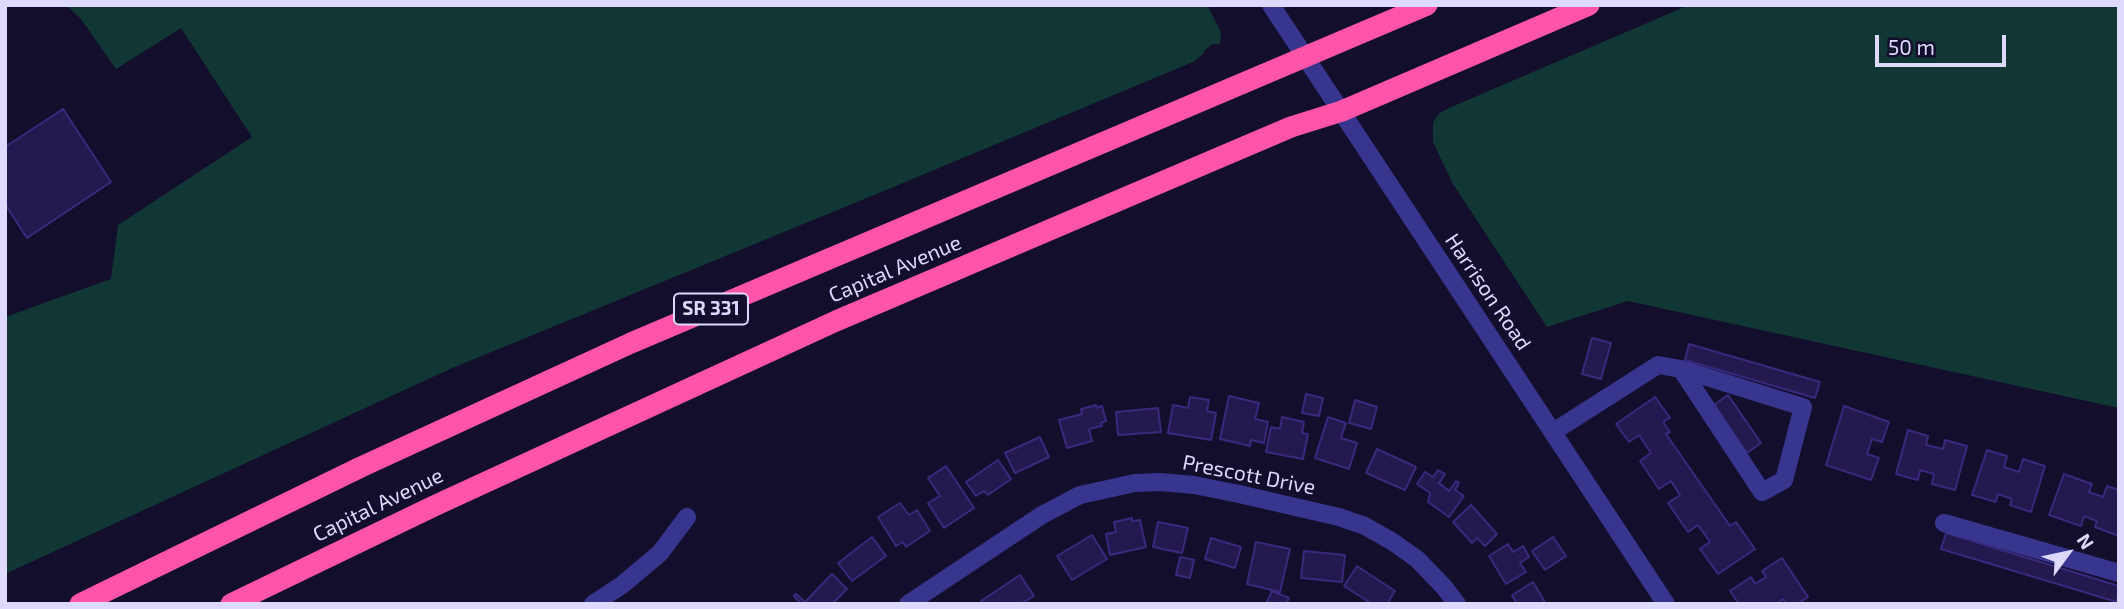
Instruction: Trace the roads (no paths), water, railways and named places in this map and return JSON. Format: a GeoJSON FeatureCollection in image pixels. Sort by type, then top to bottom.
{"type":"FeatureCollection","features":[{"type":"Feature","properties":{"kind":"highway","name":"Capital Avenue"},"geometry":{"type":"LineString","coordinates":[[80,604],[360,467],[631,343],[1427,5]]}},
{"type":"Feature","properties":{"kind":"highway","name":"Capital Avenue"},"geometry":{"type":"LineString","coordinates":[[231,604],[434,506],[836,321],[1291,127],[1342,111],[1589,5]]}},
{"type":"Feature","properties":{"kind":"street","name":"Harrison Road"},"geometry":{"type":"LineString","coordinates":[[1271,5],[1666,604]]}},
{"type":"Feature","properties":{"kind":"street"},"geometry":{"type":"LineString","coordinates":[[1553,432],[1658,365],[1681,369],[1803,407],[1784,480],[1762,492],[1681,369]]}},
{"type":"Feature","properties":{"kind":"street","name":"Prescott Drive"},"geometry":{"type":"LineString","coordinates":[[920,600],[1042,515],[1080,495],[1135,483],[1160,482],[1194,485],[1239,494],[1339,517],[1365,526],[1417,559],[1457,604]]}},
{"type":"Feature","properties":{"kind":"street"},"geometry":{"type":"LineString","coordinates":[[593,604],[622,585],[660,553],[687,517]]}},
{"type":"Feature","properties":{"kind":"street"},"geometry":{"type":"LineString","coordinates":[[1944,523],[2119,573]]}}]}
